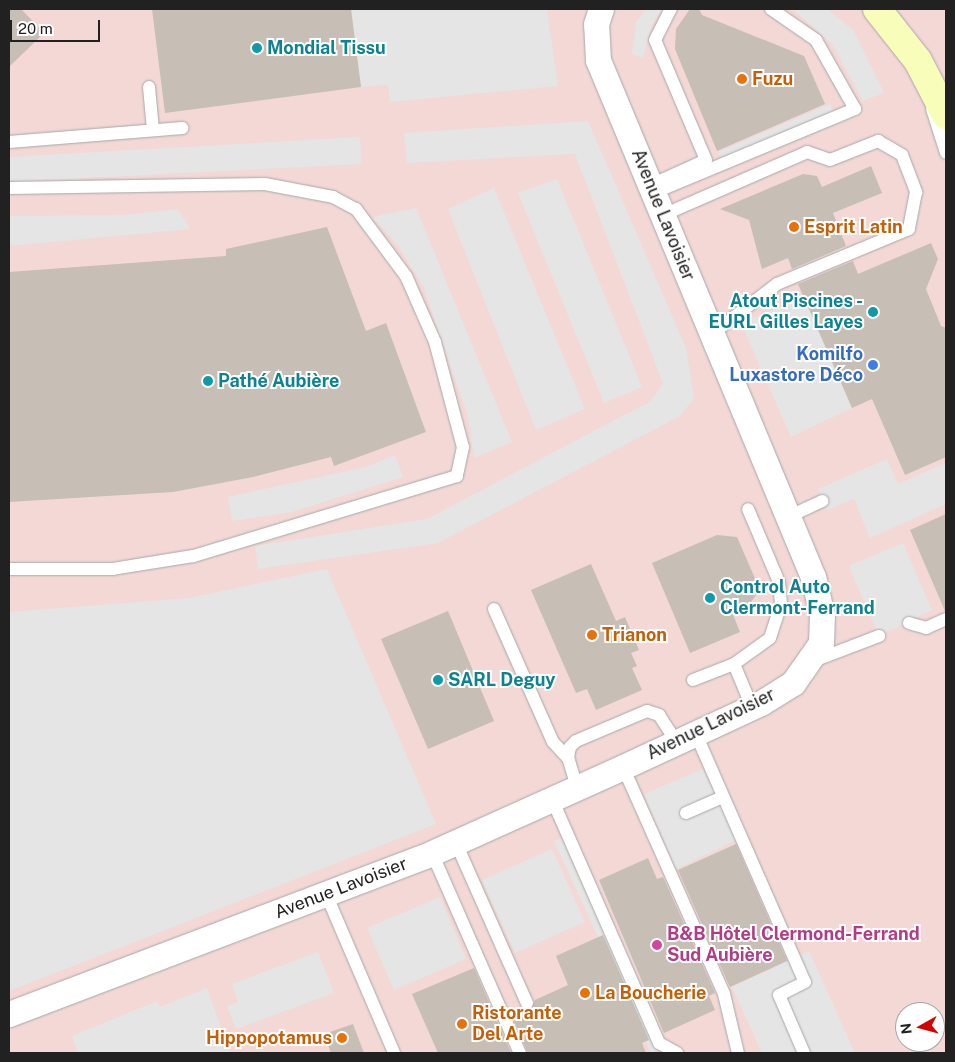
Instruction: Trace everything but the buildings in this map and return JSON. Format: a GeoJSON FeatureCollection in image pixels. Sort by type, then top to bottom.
{"type":"FeatureCollection","features":[{"type":"Feature","properties":{"kind":"main road"},"geometry":{"type":"LineString","coordinates":[[877,9],[918,61],[946,115]]}},
{"type":"Feature","properties":{"kind":"street","name":"Avenue Lavoisier"},"geometry":{"type":"LineString","coordinates":[[9,1014],[432,854],[752,707],[793,683],[809,663],[821,643],[822,615],[813,577],[598,60],[596,24],[601,9]]}},
{"type":"Feature","properties":{"kind":"lane"},"geometry":{"type":"LineString","coordinates":[[656,198],[706,160],[655,40],[671,9]]}},
{"type":"Feature","properties":{"kind":"lane"},"geometry":{"type":"LineString","coordinates":[[656,198],[855,109],[816,40],[771,9]]}},
{"type":"Feature","properties":{"kind":"lane"},"geometry":{"type":"LineString","coordinates":[[918,61],[946,153]]}},
{"type":"Feature","properties":{"kind":"lane"},"geometry":{"type":"LineString","coordinates":[[149,87],[152,130]]}},
{"type":"Feature","properties":{"kind":"lane"},"geometry":{"type":"LineString","coordinates":[[9,142],[182,128]]}},
{"type":"Feature","properties":{"kind":"lane"},"geometry":{"type":"LineString","coordinates":[[656,198],[806,152],[830,160],[878,141],[902,155],[916,192],[909,229],[777,284],[712,334]]}},
{"type":"Feature","properties":{"kind":"lane"},"geometry":{"type":"LineString","coordinates":[[9,188],[265,184],[333,197],[356,209],[406,276],[435,342],[464,447],[457,476],[193,556],[113,569],[9,569]]}},
{"type":"Feature","properties":{"kind":"lane"},"geometry":{"type":"LineString","coordinates":[[788,517],[823,502]]}},
{"type":"Feature","properties":{"kind":"lane"},"geometry":{"type":"LineString","coordinates":[[693,680],[734,664],[770,638],[781,604],[779,582],[748,509]]}},
{"type":"Feature","properties":{"kind":"lane"},"geometry":{"type":"LineString","coordinates":[[494,609],[552,742],[568,758]]}},
{"type":"Feature","properties":{"kind":"lane"},"geometry":{"type":"LineString","coordinates":[[909,623],[926,628],[946,619]]}},
{"type":"Feature","properties":{"kind":"lane"},"geometry":{"type":"LineString","coordinates":[[809,663],[880,636]]}},
{"type":"Feature","properties":{"kind":"lane"},"geometry":{"type":"LineString","coordinates":[[734,664],[752,707]]}},
{"type":"Feature","properties":{"kind":"lane"},"geometry":{"type":"LineString","coordinates":[[577,787],[568,758],[570,747],[576,740],[646,712],[658,715],[686,737],[723,797],[805,982],[779,994],[804,1053]]}},
{"type":"Feature","properties":{"kind":"lane"},"geometry":{"type":"LineString","coordinates":[[623,766],[724,994],[738,1053]]}},
{"type":"Feature","properties":{"kind":"lane"},"geometry":{"type":"LineString","coordinates":[[686,814],[723,797]]}},
{"type":"Feature","properties":{"kind":"lane"},"geometry":{"type":"LineString","coordinates":[[552,798],[659,1043],[678,1053]]}},
{"type":"Feature","properties":{"kind":"lane"},"geometry":{"type":"LineString","coordinates":[[456,843],[527,1003]]}},
{"type":"Feature","properties":{"kind":"lane"},"geometry":{"type":"LineString","coordinates":[[432,854],[520,1053]]}},
{"type":"Feature","properties":{"kind":"lane"},"geometry":{"type":"LineString","coordinates":[[326,894],[394,1053]]}},
{"type":"Feature","properties":{"kind":"shaded area"},"geometry":{"type":"Polygon","coordinates":[[[9,9],[946,9],[946,1053],[9,1053],[9,9]]]}},
{"type":"Feature","properties":{"kind":"shaded area"},"geometry":{"type":"Polygon","coordinates":[[[351,9],[547,9],[558,86],[390,102],[388,85],[361,87],[351,9]]]}},
{"type":"Feature","properties":{"kind":"shaded area"},"geometry":{"type":"Polygon","coordinates":[[[646,9],[662,9],[652,24],[643,58],[632,54],[636,22],[646,9]]]}},
{"type":"Feature","properties":{"kind":"shaded area"},"geometry":{"type":"Polygon","coordinates":[[[793,9],[827,9],[854,31],[884,93],[863,101],[832,44],[793,9]]]}},
{"type":"Feature","properties":{"kind":"shaded area"},"geometry":{"type":"Polygon","coordinates":[[[830,104],[834,113],[722,161],[718,152],[830,104]]]}},
{"type":"Feature","properties":{"kind":"shaded area"},"geometry":{"type":"Polygon","coordinates":[[[588,121],[686,348],[694,398],[680,416],[438,543],[258,569],[255,546],[427,519],[651,401],[663,383],[575,154],[407,163],[404,133],[588,121]]]}},
{"type":"Feature","properties":{"kind":"shaded area"},"geometry":{"type":"Polygon","coordinates":[[[360,137],[362,164],[9,182],[9,157],[360,137]]]}},
{"type":"Feature","properties":{"kind":"shaded area"},"geometry":{"type":"Polygon","coordinates":[[[557,179],[642,387],[604,403],[518,193],[557,179]]]}},
{"type":"Feature","properties":{"kind":"shaded area"},"geometry":{"type":"Polygon","coordinates":[[[494,188],[585,409],[536,430],[448,209],[494,188]]]}},
{"type":"Feature","properties":{"kind":"shaded area"},"geometry":{"type":"Polygon","coordinates":[[[416,208],[512,442],[474,458],[468,416],[423,286],[397,244],[372,217],[416,208]]]}},
{"type":"Feature","properties":{"kind":"shaded area"},"geometry":{"type":"Polygon","coordinates":[[[178,209],[190,229],[9,246],[9,216],[125,215],[178,209]]]}},
{"type":"Feature","properties":{"kind":"shaded area"},"geometry":{"type":"Polygon","coordinates":[[[804,297],[852,408],[791,437],[741,323],[804,297]]]}},
{"type":"Feature","properties":{"kind":"shaded area"},"geometry":{"type":"Polygon","coordinates":[[[395,455],[403,477],[292,512],[232,521],[228,497],[366,467],[395,455]]]}},
{"type":"Feature","properties":{"kind":"shaded area"},"geometry":{"type":"Polygon","coordinates":[[[887,459],[898,484],[946,463],[946,504],[870,538],[854,499],[827,510],[818,489],[887,459]]]}},
{"type":"Feature","properties":{"kind":"shaded area"},"geometry":{"type":"Polygon","coordinates":[[[903,543],[932,610],[879,636],[849,566],[903,543]]]}},
{"type":"Feature","properties":{"kind":"shaded area"},"geometry":{"type":"Polygon","coordinates":[[[327,569],[436,824],[9,991],[9,612],[189,598],[327,569]]]}},
{"type":"Feature","properties":{"kind":"shaded area"},"geometry":{"type":"Polygon","coordinates":[[[703,769],[736,840],[676,869],[644,794],[703,769]]]}},
{"type":"Feature","properties":{"kind":"shaded area"},"geometry":{"type":"Polygon","coordinates":[[[561,838],[657,1050],[651,1053],[554,841],[561,838]]]}},
{"type":"Feature","properties":{"kind":"shaded area"},"geometry":{"type":"Polygon","coordinates":[[[552,849],[585,922],[515,953],[482,880],[552,849]]]}},
{"type":"Feature","properties":{"kind":"shaded area"},"geometry":{"type":"Polygon","coordinates":[[[440,897],[466,959],[394,990],[367,928],[440,897]]]}},
{"type":"Feature","properties":{"kind":"shaded area"},"geometry":{"type":"Polygon","coordinates":[[[809,951],[855,1053],[762,1053],[732,987],[809,951]]]}},
{"type":"Feature","properties":{"kind":"shaded area"},"geometry":{"type":"Polygon","coordinates":[[[318,952],[334,993],[236,1029],[227,1006],[238,1002],[232,984],[318,952]]]}},
{"type":"Feature","properties":{"kind":"shaded area"},"geometry":{"type":"Polygon","coordinates":[[[207,988],[230,1053],[78,1053],[72,1036],[157,1001],[160,1007],[207,988]]]}},
{"type":"Feature","properties":{"kind":"place","name":"Mondial Tissu"},"geometry":{"type":"Point","coordinates":[257,48]}},
{"type":"Feature","properties":{"kind":"place","name":"Fuzu"},"geometry":{"type":"Point","coordinates":[742,79]}},
{"type":"Feature","properties":{"kind":"place","name":"Esprit Latin"},"geometry":{"type":"Point","coordinates":[794,227]}},
{"type":"Feature","properties":{"kind":"place","name":"Atout Piscines - EURL Gilles Layes"},"geometry":{"type":"Point","coordinates":[873,312]}},
{"type":"Feature","properties":{"kind":"place","name":"Komilfo Luxastore Déco"},"geometry":{"type":"Point","coordinates":[873,365]}},
{"type":"Feature","properties":{"kind":"place","name":"Pathé Aubière"},"geometry":{"type":"Point","coordinates":[208,381]}},
{"type":"Feature","properties":{"kind":"place","name":"Control Auto Clermont-Ferrand"},"geometry":{"type":"Point","coordinates":[710,598]}},
{"type":"Feature","properties":{"kind":"place","name":"Trianon"},"geometry":{"type":"Point","coordinates":[592,635]}},
{"type":"Feature","properties":{"kind":"place","name":"SARL Deguy"},"geometry":{"type":"Point","coordinates":[438,680]}},
{"type":"Feature","properties":{"kind":"place","name":"B&B Hôtel Clermond-Ferrand Sud Aubière"},"geometry":{"type":"Point","coordinates":[657,945]}},
{"type":"Feature","properties":{"kind":"place","name":"La Boucherie"},"geometry":{"type":"Point","coordinates":[585,993]}},
{"type":"Feature","properties":{"kind":"place","name":"Ristorante Del Arte"},"geometry":{"type":"Point","coordinates":[462,1024]}},
{"type":"Feature","properties":{"kind":"place","name":"Hippopotamus"},"geometry":{"type":"Point","coordinates":[342,1038]}}]}
